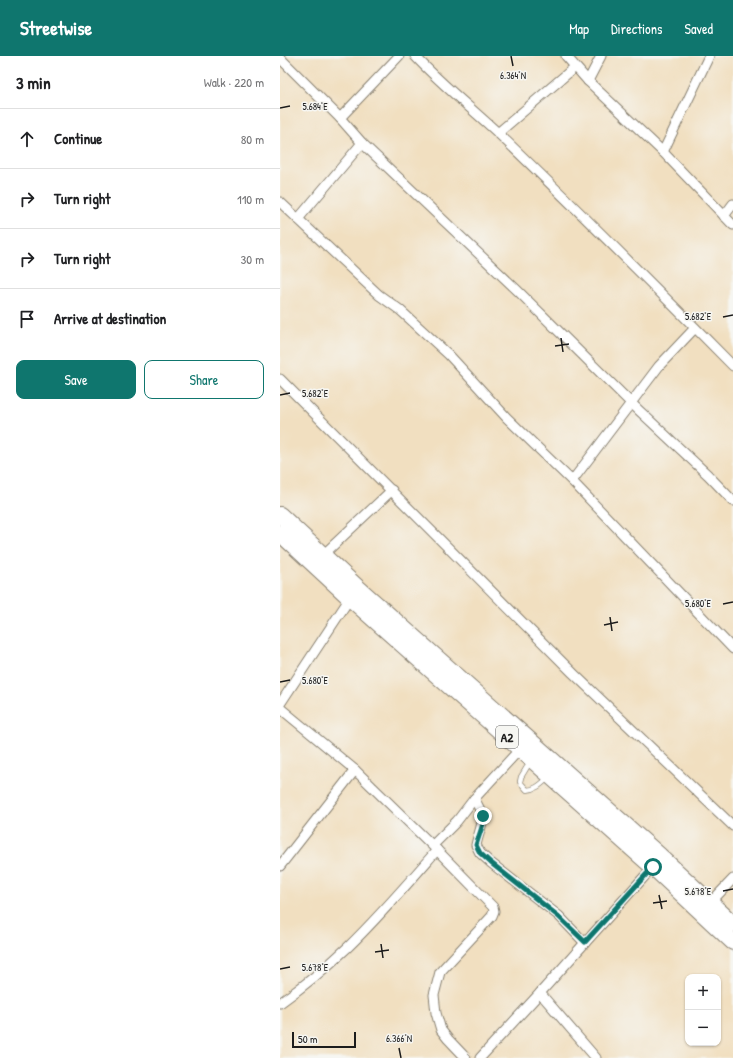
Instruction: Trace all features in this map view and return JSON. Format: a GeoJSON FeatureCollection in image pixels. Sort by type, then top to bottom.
{"type":"FeatureCollection","features":[{"type":"Feature","properties":{"kind":"highway","name":"A2"},"geometry":{"type":"LineString","coordinates":[[280,515],[322,556],[711,902],[733,924]]}},
{"type":"Feature","properties":{"kind":"highway","name":"A2"},"geometry":{"type":"LineString","coordinates":[[281,537],[653,867],[733,942]]}},
{"type":"Feature","properties":{"kind":"street"},"geometry":{"type":"LineString","coordinates":[[340,118],[399,56]]}},
{"type":"Feature","properties":{"kind":"street"},"geometry":{"type":"LineString","coordinates":[[415,56],[433,75],[498,133],[733,366]]}},
{"type":"Feature","properties":{"kind":"street"},"geometry":{"type":"LineString","coordinates":[[566,56],[588,81],[663,152],[733,225]]}},
{"type":"Feature","properties":{"kind":"street"},"geometry":{"type":"LineString","coordinates":[[588,81],[601,56]]}},
{"type":"Feature","properties":{"kind":"street"},"geometry":{"type":"LineString","coordinates":[[663,152],[709,56]]}},
{"type":"Feature","properties":{"kind":"street"},"geometry":{"type":"LineString","coordinates":[[280,58],[340,118],[362,143],[517,290],[733,501]]}},
{"type":"Feature","properties":{"kind":"street"},"geometry":{"type":"LineString","coordinates":[[498,133],[575,67]]}},
{"type":"Feature","properties":{"kind":"street"},"geometry":{"type":"LineString","coordinates":[[298,220],[362,143]]}},
{"type":"Feature","properties":{"kind":"street"},"geometry":{"type":"LineString","coordinates":[[724,216],[733,204]]}},
{"type":"Feature","properties":{"kind":"street"},"geometry":{"type":"LineString","coordinates":[[282,207],[379,295],[400,310],[449,355],[507,418],[572,481],[733,649]]}},
{"type":"Feature","properties":{"kind":"street"},"geometry":{"type":"LineString","coordinates":[[572,481],[630,402],[673,350],[695,328]]}},
{"type":"Feature","properties":{"kind":"street"},"geometry":{"type":"LineString","coordinates":[[280,379],[573,673],[733,826]]}},
{"type":"Feature","properties":{"kind":"street"},"geometry":{"type":"LineString","coordinates":[[322,556],[392,490]]}},
{"type":"Feature","properties":{"kind":"street"},"geometry":{"type":"LineString","coordinates":[[280,704],[350,598]]}},
{"type":"Feature","properties":{"kind":"street"},"geometry":{"type":"LineString","coordinates":[[280,708],[355,770],[435,847],[490,904],[494,911],[492,916],[440,972],[434,995],[436,1013],[441,1030],[466,1058]]}},
{"type":"Feature","properties":{"kind":"street"},"geometry":{"type":"LineString","coordinates":[[280,1003],[302,987],[348,947],[395,898],[474,799],[526,754]]}},
{"type":"Feature","properties":{"kind":"street"},"geometry":{"type":"LineString","coordinates":[[280,866],[355,770]]}},
{"type":"Feature","properties":{"kind":"street"},"geometry":{"type":"LineString","coordinates":[[474,799],[483,816],[483,824],[476,845],[480,853],[558,916],[585,942]]}},
{"type":"Feature","properties":{"kind":"street"},"geometry":{"type":"LineString","coordinates":[[480,1058],[653,867]]}},
{"type":"Feature","properties":{"kind":"street"},"geometry":{"type":"LineString","coordinates":[[711,902],[732,883]]}},
{"type":"Feature","properties":{"kind":"street"},"geometry":{"type":"LineString","coordinates":[[540,993],[596,1058]]}},
{"type":"Feature","properties":{"kind":"lane"},"geometry":{"type":"LineString","coordinates":[[526,754],[520,782],[527,790],[531,790],[550,776]]}},
{"type":"Feature","properties":{"kind":"route"},"geometry":{"type":"LineString","coordinates":[[483,816],[483,824],[478,835],[476,845],[480,853],[558,916],[585,942],[653,867]]}}]}
